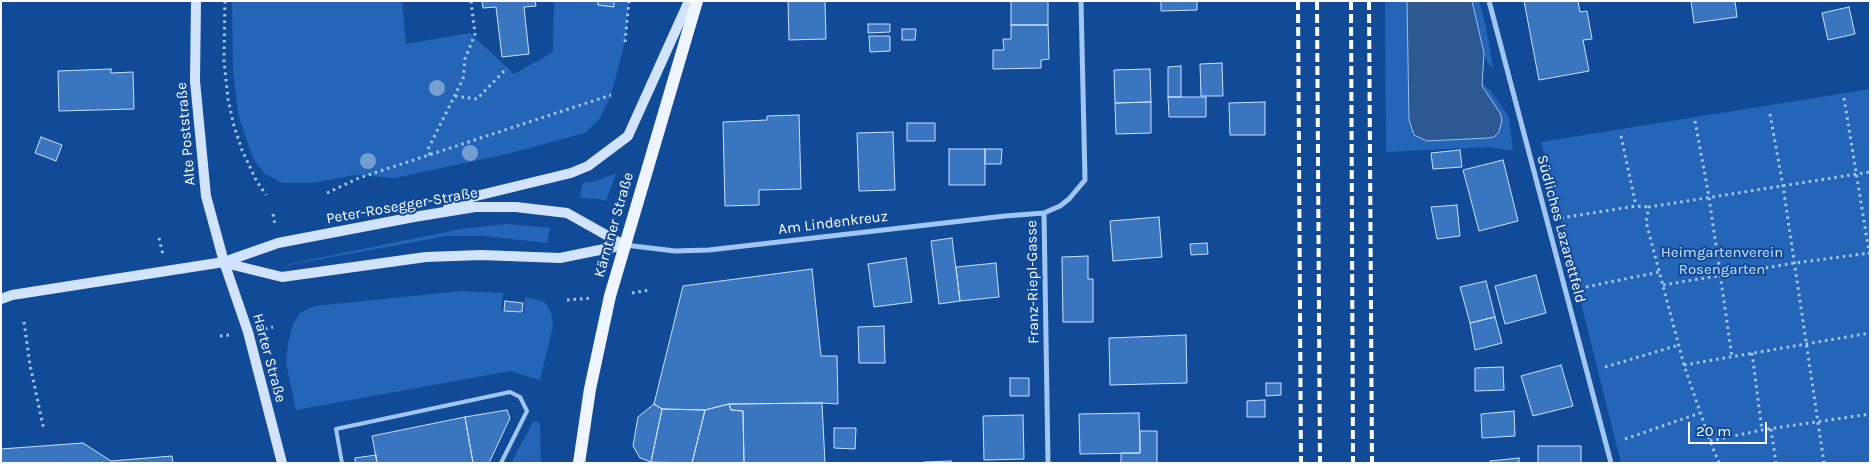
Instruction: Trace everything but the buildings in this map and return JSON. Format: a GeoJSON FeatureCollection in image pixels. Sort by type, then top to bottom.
{"type":"FeatureCollection","features":[{"type":"Feature","properties":{"kind":"main road","name":"Alte Poststraße"},"geometry":{"type":"LineString","coordinates":[[196,1],[195,81],[206,196],[224,262]]}},
{"type":"Feature","properties":{"kind":"main road"},"geometry":{"type":"LineString","coordinates":[[436,213],[472,197],[571,173],[588,166],[628,136],[690,1]]}},
{"type":"Feature","properties":{"kind":"main road","name":"Kärntner Straße"},"geometry":{"type":"LineString","coordinates":[[579,463],[590,389],[610,296],[697,1]]}},
{"type":"Feature","properties":{"kind":"main road","name":"Peter-Rosegger-Straße"},"geometry":{"type":"LineString","coordinates":[[1,298],[224,262],[278,244],[475,207],[516,206],[567,213],[624,245]]}},
{"type":"Feature","properties":{"kind":"main road","name":"Peter-Rosegger-Straße"},"geometry":{"type":"LineString","coordinates":[[224,262],[282,277],[426,257],[481,255],[560,258],[624,245]]}},
{"type":"Feature","properties":{"kind":"main road","name":"Harter Straße"},"geometry":{"type":"LineString","coordinates":[[224,262],[248,332],[282,463]]}},
{"type":"Feature","properties":{"kind":"street","name":"Franz-Riepl-Gasse"},"geometry":{"type":"LineString","coordinates":[[1048,463],[1044,213],[1069,200],[1085,180],[1081,1]]}},
{"type":"Feature","properties":{"kind":"street","name":"Südliches Lazarettfeld"},"geometry":{"type":"LineString","coordinates":[[1489,1],[1611,463]]}},
{"type":"Feature","properties":{"kind":"street","name":"Am Lindenkreuz"},"geometry":{"type":"LineString","coordinates":[[624,245],[675,251],[709,250],[1044,213]]}},
{"type":"Feature","properties":{"kind":"lane"},"geometry":{"type":"LineString","coordinates":[[342,463],[336,429],[510,392],[520,397],[527,411],[501,463]]}},
{"type":"Feature","properties":{"kind":"path"},"geometry":{"type":"LineString","coordinates":[[225,1],[224,61],[232,117],[245,158],[266,195]]}},
{"type":"Feature","properties":{"kind":"path"},"geometry":{"type":"LineString","coordinates":[[430,155],[428,149],[463,79],[465,59],[475,34],[471,1]]}},
{"type":"Feature","properties":{"kind":"path"},"geometry":{"type":"LineString","coordinates":[[626,42],[629,1]]}},
{"type":"Feature","properties":{"kind":"path"},"geometry":{"type":"LineString","coordinates":[[455,96],[477,99],[507,68]]}},
{"type":"Feature","properties":{"kind":"path"},"geometry":{"type":"LineString","coordinates":[[327,193],[359,178],[611,95]]}},
{"type":"Feature","properties":{"kind":"path"},"geometry":{"type":"LineString","coordinates":[[1844,98],[1870,258]]}},
{"type":"Feature","properties":{"kind":"path"},"geometry":{"type":"LineString","coordinates":[[1770,114],[1795,263],[1824,463]]}},
{"type":"Feature","properties":{"kind":"path"},"geometry":{"type":"LineString","coordinates":[[1695,121],[1709,197],[1732,357]]}},
{"type":"Feature","properties":{"kind":"path"},"geometry":{"type":"LineString","coordinates":[[1622,136],[1636,206]]}},
{"type":"Feature","properties":{"kind":"path"},"geometry":{"type":"LineString","coordinates":[[1560,218],[1636,206],[1649,207],[1870,172]]}},
{"type":"Feature","properties":{"kind":"path"},"geometry":{"type":"LineString","coordinates":[[1649,207],[1646,222],[1678,345],[1700,413],[1719,463]]}},
{"type":"Feature","properties":{"kind":"path"},"geometry":{"type":"LineString","coordinates":[[1663,285],[1869,253]]}},
{"type":"Feature","properties":{"kind":"path"},"geometry":{"type":"LineString","coordinates":[[1586,287],[1659,272]]}},
{"type":"Feature","properties":{"kind":"path"},"geometry":{"type":"LineString","coordinates":[[24,322],[30,365],[44,430]]}},
{"type":"Feature","properties":{"kind":"path"},"geometry":{"type":"LineString","coordinates":[[1684,365],[1870,333]]}},
{"type":"Feature","properties":{"kind":"path"},"geometry":{"type":"LineString","coordinates":[[1605,366],[1678,345]]}},
{"type":"Feature","properties":{"kind":"path"},"geometry":{"type":"LineString","coordinates":[[1752,353],[1762,430]]}},
{"type":"Feature","properties":{"kind":"path"},"geometry":{"type":"LineString","coordinates":[[1625,439],[1700,413]]}},
{"type":"Feature","properties":{"kind":"path"},"geometry":{"type":"LineString","coordinates":[[1710,441],[1762,430],[1870,414]]}},
{"type":"Feature","properties":{"kind":"path"},"geometry":{"type":"LineString","coordinates":[[1771,429],[1776,463]]}},
{"type":"Feature","properties":{"kind":"green space"},"geometry":{"type":"Polygon","coordinates":[[[232,1],[402,1],[406,44],[470,33],[514,74],[553,52],[554,1],[629,1],[625,42],[611,95],[600,118],[585,133],[507,154],[395,178],[355,175],[312,183],[282,183],[264,173],[253,158],[238,114],[233,70],[232,1]]]}},
{"type":"Feature","properties":{"kind":"green space"},"geometry":{"type":"Polygon","coordinates":[[[1385,1],[1479,1],[1486,27],[1493,68],[1490,67],[1478,43],[1473,63],[1484,85],[1490,90],[1509,117],[1513,151],[1489,147],[1386,152],[1385,1]]]}},
{"type":"Feature","properties":{"kind":"green space","name":"Heimgartenverein Rosengarten"},"geometry":{"type":"Polygon","coordinates":[[[1870,89],[1870,463],[1621,463],[1541,142],[1870,89]]]}},
{"type":"Feature","properties":{"kind":"green space"},"geometry":{"type":"Polygon","coordinates":[[[616,174],[606,201],[580,198],[583,183],[596,181],[616,174]]]}},
{"type":"Feature","properties":{"kind":"green space"},"geometry":{"type":"Polygon","coordinates":[[[506,224],[550,228],[547,243],[484,236],[447,236],[288,265],[461,229],[506,224]]]}},
{"type":"Feature","properties":{"kind":"green space"},"geometry":{"type":"Polygon","coordinates":[[[462,291],[503,293],[501,311],[524,313],[525,297],[545,302],[551,312],[553,326],[540,380],[510,371],[296,410],[286,362],[293,324],[300,313],[315,306],[462,291]]]}},
{"type":"Feature","properties":{"kind":"green space"},"geometry":{"type":"Polygon","coordinates":[[[536,421],[540,424],[541,463],[511,463],[533,422],[536,421]]]}},
{"type":"Feature","properties":{"kind":"shaded area"},"geometry":{"type":"Polygon","coordinates":[[[1407,1],[1472,1],[1484,53],[1482,86],[1500,113],[1502,120],[1499,132],[1494,137],[1427,141],[1414,135],[1409,120],[1407,1]]]}},
{"type":"Feature","properties":{"kind":"railway"},"geometry":{"type":"LineString","coordinates":[[1298,1],[1301,463]]}},
{"type":"Feature","properties":{"kind":"railway"},"geometry":{"type":"LineString","coordinates":[[1317,1],[1320,463]]}},
{"type":"Feature","properties":{"kind":"railway"},"geometry":{"type":"LineString","coordinates":[[1351,1],[1353,463]]}},
{"type":"Feature","properties":{"kind":"railway"},"geometry":{"type":"LineString","coordinates":[[1369,1],[1372,463]]}}]}
